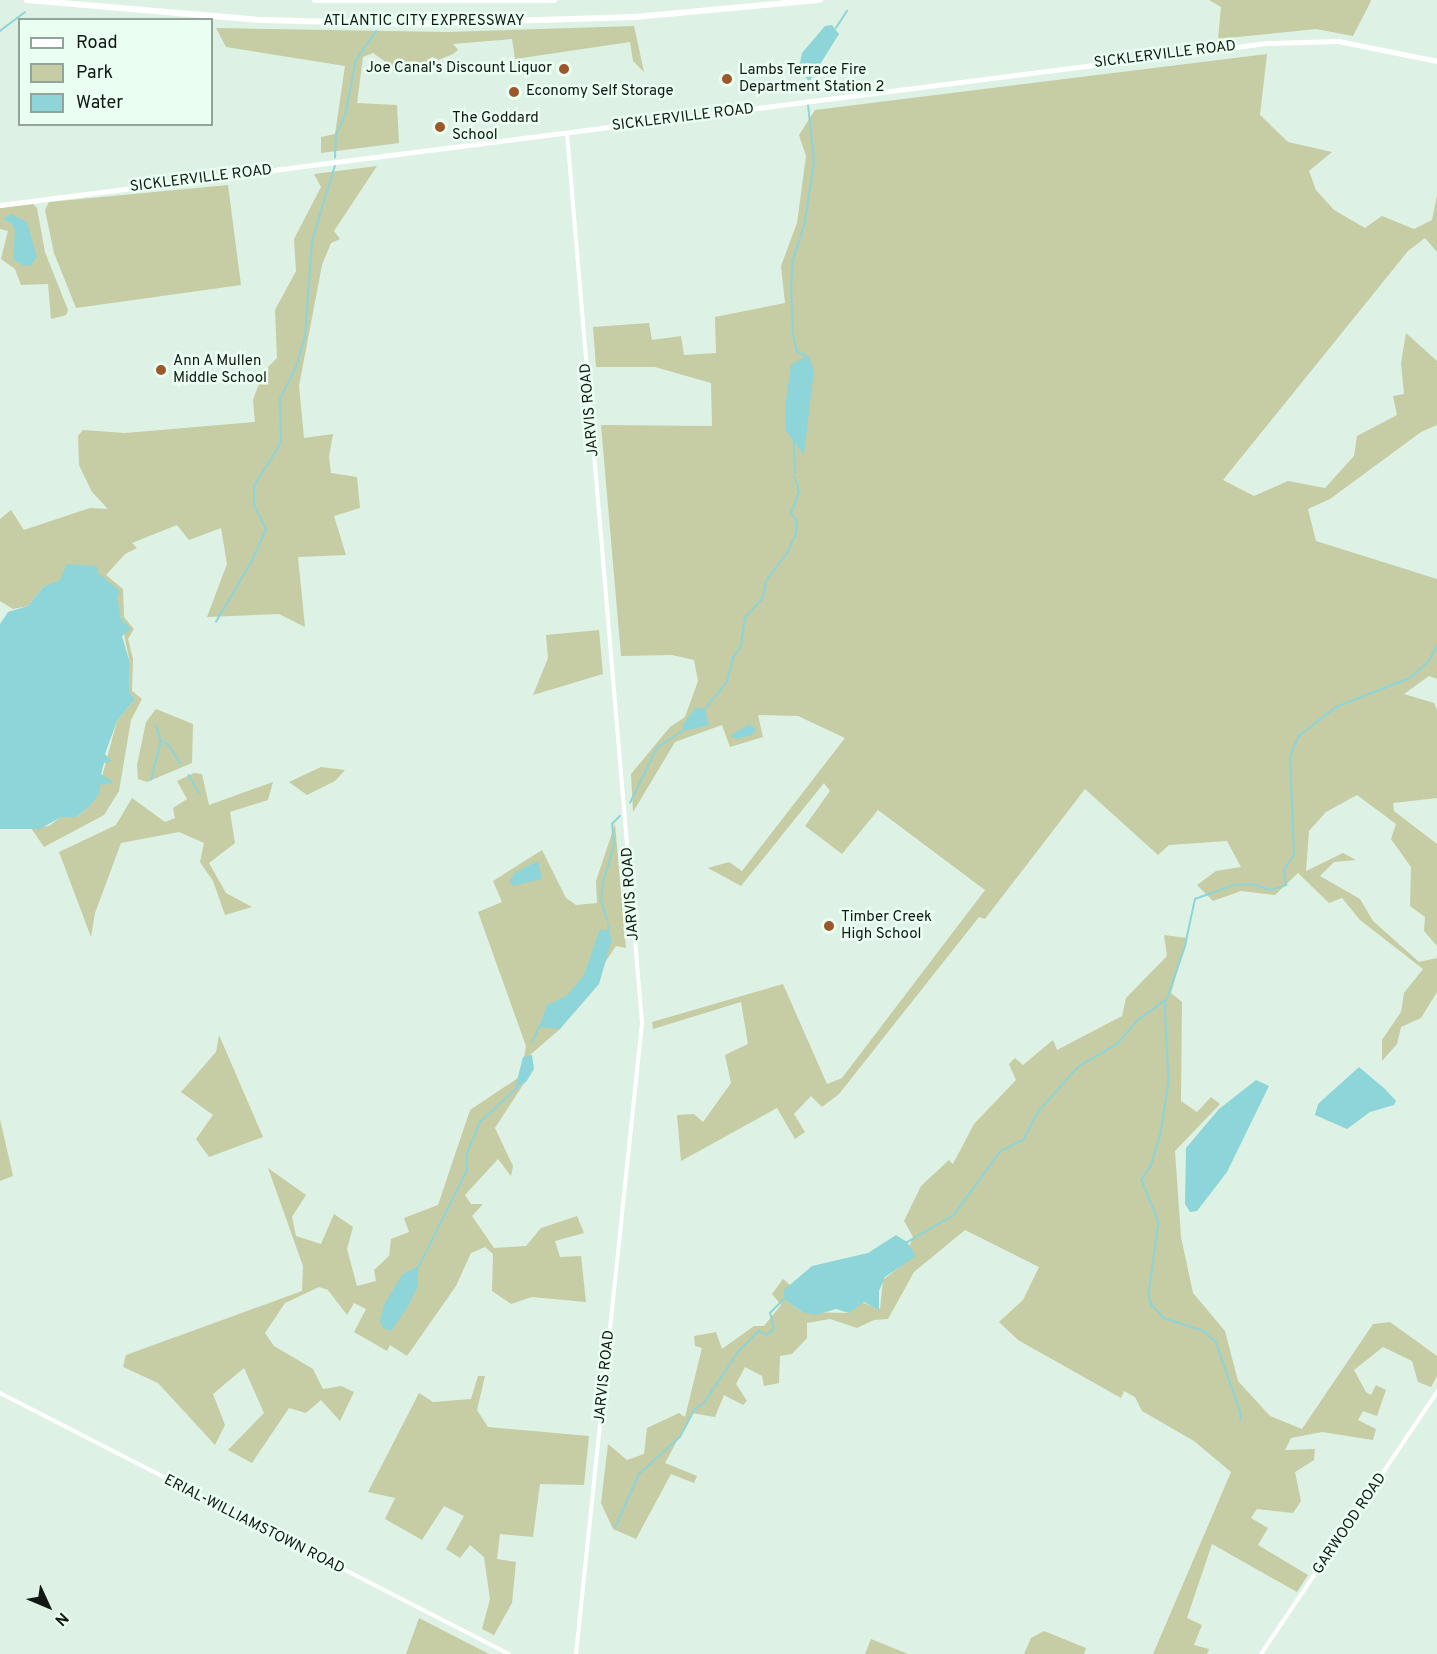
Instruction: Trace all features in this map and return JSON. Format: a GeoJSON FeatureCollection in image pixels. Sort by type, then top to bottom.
{"type":"FeatureCollection","features":[{"type":"Feature","properties":{"kind":"highway","name":"ATLANTIC CITY EXPRESSWAY"},"geometry":{"type":"LineString","coordinates":[[27,0],[261,20],[416,24],[635,17],[820,0]]}},
{"type":"Feature","properties":{"kind":"highway","name":"ATLANTIC CITY EXPRESSWAY"},"geometry":{"type":"LineString","coordinates":[[315,0],[554,0]]}},
{"type":"Feature","properties":{"kind":"main road","name":"SICKLERVILLE ROAD"},"geometry":{"type":"LineString","coordinates":[[0,205],[1267,43],[1338,42],[1437,61]]}},
{"type":"Feature","properties":{"kind":"street","name":"JARVIS ROAD"},"geometry":{"type":"LineString","coordinates":[[567,133],[642,1023],[576,1654]]}},
{"type":"Feature","properties":{"kind":"street","name":"GARWOOD ROAD"},"geometry":{"type":"LineString","coordinates":[[1261,1654],[1437,1392]]}},
{"type":"Feature","properties":{"kind":"street","name":"ERIAL-WILLIAMSTOWN ROAD"},"geometry":{"type":"LineString","coordinates":[[0,1393],[509,1654]]}},
{"type":"Feature","properties":{"kind":"green space"},"geometry":{"type":"Polygon","coordinates":[[[1209,0],[1371,1],[1353,36],[1316,29],[1218,39],[1221,7],[1209,0]]]}},
{"type":"Feature","properties":{"kind":"green space"},"geometry":{"type":"Polygon","coordinates":[[[634,26],[644,72],[633,61],[630,42],[515,59],[512,39],[453,44],[458,50],[453,54],[414,70],[397,70],[373,53],[363,57],[357,103],[397,105],[399,143],[321,153],[321,137],[335,134],[345,66],[226,47],[216,28],[447,32],[634,26]]]}},
{"type":"Feature","properties":{"kind":"green space"},"geometry":{"type":"Polygon","coordinates":[[[1267,54],[1260,115],[1288,142],[1332,152],[1309,171],[1316,190],[1334,210],[1365,228],[1382,216],[1414,229],[1432,220],[1437,195],[1437,252],[1425,238],[1408,251],[1223,480],[1254,496],[1288,481],[1325,488],[1354,456],[1357,436],[1397,415],[1393,396],[1404,394],[1401,363],[1406,333],[1437,361],[1437,425],[1421,432],[1330,499],[1308,509],[1316,541],[1437,579],[1437,679],[1429,676],[1404,694],[1434,703],[1437,710],[1437,798],[1393,803],[1394,811],[1437,844],[1437,946],[1424,931],[1425,917],[1410,906],[1411,867],[1391,839],[1396,824],[1357,795],[1326,812],[1309,831],[1306,871],[1343,853],[1356,860],[1334,862],[1320,876],[1360,899],[1373,921],[1419,962],[1437,958],[1437,992],[1421,1018],[1401,1027],[1397,1044],[1382,1061],[1382,1040],[1401,1012],[1404,993],[1423,969],[1360,920],[1342,898],[1329,903],[1298,873],[1275,895],[1241,891],[1213,901],[1197,885],[1216,871],[1241,867],[1227,841],[1169,845],[1158,855],[1085,789],[985,919],[979,917],[839,1094],[822,1107],[811,1096],[794,1114],[805,1132],[795,1139],[777,1108],[681,1161],[677,1115],[694,1114],[703,1122],[731,1083],[725,1055],[748,1044],[741,1002],[653,1029],[652,1022],[783,984],[827,1084],[842,1078],[985,890],[878,810],[842,854],[805,826],[830,791],[824,783],[741,886],[708,868],[729,862],[742,871],[845,738],[798,716],[758,715],[763,737],[730,747],[722,725],[675,742],[633,812],[631,774],[670,727],[685,717],[698,681],[694,660],[672,655],[621,656],[601,425],[712,426],[711,383],[655,367],[596,367],[593,327],[649,323],[652,340],[681,336],[684,355],[716,353],[715,317],[785,303],[781,266],[797,223],[806,156],[799,135],[815,110],[1267,54]]]}},
{"type":"Feature","properties":{"kind":"green space"},"geometry":{"type":"Polygon","coordinates":[[[377,166],[334,231],[340,239],[331,243],[322,265],[299,386],[304,438],[333,434],[329,457],[331,473],[357,477],[360,508],[334,516],[346,555],[298,557],[305,627],[279,614],[207,617],[227,564],[221,528],[189,540],[177,525],[132,543],[137,548],[125,554],[106,575],[123,589],[124,617],[134,629],[128,639],[133,659],[132,691],[142,699],[131,720],[119,791],[104,815],[44,847],[31,828],[49,826],[62,816],[76,817],[89,807],[100,784],[117,721],[135,699],[129,692],[130,663],[116,596],[98,573],[43,587],[28,606],[13,609],[0,601],[0,519],[11,510],[24,530],[90,508],[108,509],[92,492],[79,465],[78,436],[83,430],[125,433],[255,422],[253,400],[263,372],[277,358],[275,310],[296,271],[294,239],[321,187],[314,174],[377,166]]]}},
{"type":"Feature","properties":{"kind":"green space"},"geometry":{"type":"Polygon","coordinates":[[[228,185],[241,285],[76,308],[54,253],[45,210],[49,202],[228,185]]]}},
{"type":"Feature","properties":{"kind":"green space"},"geometry":{"type":"Polygon","coordinates":[[[33,204],[37,208],[45,252],[68,310],[66,315],[51,319],[48,284],[21,285],[15,269],[1,259],[8,231],[0,229],[0,208],[33,204]]]}},
{"type":"Feature","properties":{"kind":"green space"},"geometry":{"type":"Polygon","coordinates":[[[599,630],[603,674],[533,695],[548,658],[546,635],[599,630]]]}},
{"type":"Feature","properties":{"kind":"green space"},"geometry":{"type":"Polygon","coordinates":[[[156,709],[193,724],[192,763],[147,782],[138,779],[137,765],[146,722],[156,709]]]}},
{"type":"Feature","properties":{"kind":"green space"},"geometry":{"type":"Polygon","coordinates":[[[321,767],[345,770],[335,781],[307,795],[289,782],[321,767]]]}},
{"type":"Feature","properties":{"kind":"green space"},"geometry":{"type":"Polygon","coordinates":[[[194,773],[202,774],[209,805],[273,782],[268,800],[230,812],[235,843],[209,863],[226,893],[252,907],[225,915],[213,881],[200,862],[204,843],[179,832],[121,843],[95,913],[91,937],[59,852],[116,825],[132,798],[165,822],[175,818],[173,808],[187,799],[177,781],[194,773]]]}},
{"type":"Feature","properties":{"kind":"green space"},"geometry":{"type":"Polygon","coordinates":[[[615,824],[626,948],[616,946],[560,1029],[530,1055],[528,1077],[495,1128],[513,1166],[511,1176],[498,1159],[465,1195],[471,1204],[483,1204],[472,1216],[494,1248],[526,1246],[541,1228],[577,1216],[584,1233],[555,1241],[560,1257],[581,1256],[586,1302],[532,1297],[511,1304],[492,1291],[493,1254],[485,1247],[471,1253],[456,1286],[407,1356],[390,1345],[387,1351],[354,1332],[366,1309],[354,1303],[347,1315],[328,1290],[319,1287],[285,1303],[265,1333],[274,1346],[313,1369],[323,1389],[341,1386],[354,1392],[340,1421],[321,1400],[306,1413],[289,1408],[252,1463],[228,1450],[264,1413],[244,1368],[213,1394],[225,1425],[215,1445],[158,1383],[123,1367],[126,1355],[302,1291],[303,1266],[268,1168],[306,1195],[292,1217],[296,1236],[321,1244],[334,1214],[353,1227],[347,1249],[357,1286],[376,1281],[374,1270],[389,1256],[391,1239],[409,1232],[404,1218],[438,1205],[470,1110],[521,1076],[526,1046],[478,912],[502,902],[493,881],[542,850],[566,898],[576,905],[597,903],[596,881],[615,824]]]}},
{"type":"Feature","properties":{"kind":"green space"},"geometry":{"type":"Polygon","coordinates":[[[1164,935],[1187,938],[1171,993],[1182,1002],[1181,1101],[1197,1112],[1211,1097],[1220,1104],[1175,1151],[1181,1237],[1193,1293],[1225,1331],[1238,1381],[1270,1416],[1302,1429],[1373,1324],[1390,1322],[1437,1356],[1437,1376],[1431,1387],[1418,1382],[1412,1361],[1383,1347],[1354,1370],[1366,1392],[1371,1395],[1376,1385],[1386,1390],[1377,1416],[1363,1411],[1358,1420],[1376,1429],[1373,1440],[1322,1432],[1291,1438],[1285,1450],[1315,1449],[1314,1460],[1295,1472],[1301,1501],[1293,1513],[1257,1509],[1251,1518],[1268,1528],[1258,1545],[1308,1575],[1297,1592],[1212,1544],[1187,1618],[1202,1625],[1194,1645],[1209,1649],[1207,1654],[1153,1654],[1231,1472],[1194,1441],[1142,1411],[1135,1397],[1124,1391],[1121,1398],[1018,1340],[999,1322],[1023,1300],[1039,1267],[965,1230],[914,1272],[888,1319],[874,1320],[857,1328],[830,1319],[807,1323],[807,1338],[792,1354],[780,1356],[779,1383],[764,1386],[762,1376],[745,1367],[736,1384],[747,1401],[743,1405],[724,1395],[715,1417],[692,1413],[665,1463],[697,1476],[694,1483],[671,1474],[636,1539],[613,1529],[601,1503],[608,1444],[627,1460],[644,1454],[647,1428],[679,1413],[685,1417],[702,1348],[695,1346],[694,1336],[716,1332],[722,1349],[754,1326],[764,1326],[781,1305],[772,1294],[783,1279],[791,1286],[784,1299],[802,1312],[849,1313],[861,1302],[880,1309],[883,1280],[901,1266],[913,1237],[904,1221],[921,1186],[949,1160],[953,1164],[974,1124],[1016,1080],[1009,1064],[1015,1058],[1023,1065],[1053,1040],[1057,1050],[1122,1016],[1126,998],[1167,956],[1164,935]]]}},
{"type":"Feature","properties":{"kind":"green space"},"geometry":{"type":"Polygon","coordinates":[[[219,1035],[263,1137],[209,1157],[196,1139],[213,1115],[181,1092],[216,1052],[219,1035]]]}},
{"type":"Feature","properties":{"kind":"green space"},"geometry":{"type":"Polygon","coordinates":[[[0,1119],[13,1176],[0,1181],[0,1119]]]}},
{"type":"Feature","properties":{"kind":"green space"},"geometry":{"type":"Polygon","coordinates":[[[478,1376],[485,1376],[477,1410],[488,1427],[589,1436],[584,1485],[540,1484],[533,1537],[500,1534],[497,1559],[516,1562],[512,1603],[494,1635],[482,1629],[490,1599],[484,1557],[470,1545],[460,1558],[446,1549],[464,1516],[444,1506],[422,1540],[385,1519],[395,1498],[368,1492],[419,1393],[433,1402],[471,1399],[478,1376]]]}},
{"type":"Feature","properties":{"kind":"green space"},"geometry":{"type":"Polygon","coordinates":[[[419,1618],[489,1654],[406,1654],[419,1618]]]}},
{"type":"Feature","properties":{"kind":"green space"},"geometry":{"type":"Polygon","coordinates":[[[1044,1631],[1086,1648],[1084,1654],[1024,1654],[1031,1638],[1044,1631]]]}},
{"type":"Feature","properties":{"kind":"green space"},"geometry":{"type":"Polygon","coordinates":[[[871,1639],[908,1654],[865,1654],[871,1639]]]}},
{"type":"Feature","properties":{"kind":"water"},"geometry":{"type":"Polygon","coordinates":[[[832,25],[839,34],[809,82],[799,68],[802,53],[825,26],[832,25]]]}},
{"type":"Feature","properties":{"kind":"water"},"geometry":{"type":"Polygon","coordinates":[[[11,214],[27,222],[37,257],[30,266],[22,265],[13,259],[15,231],[12,224],[3,219],[11,214]]]}},
{"type":"Feature","properties":{"kind":"water"},"geometry":{"type":"Polygon","coordinates":[[[808,355],[814,370],[804,455],[786,431],[785,407],[791,365],[808,355]]]}},
{"type":"Feature","properties":{"kind":"water"},"geometry":{"type":"Polygon","coordinates":[[[67,564],[97,566],[98,573],[120,591],[117,596],[121,619],[131,629],[122,636],[130,663],[129,692],[135,699],[117,721],[105,754],[112,761],[104,763],[101,774],[114,783],[100,785],[99,794],[89,807],[76,817],[61,817],[40,829],[0,829],[0,624],[8,612],[28,606],[43,587],[60,580],[67,564]]]}},
{"type":"Feature","properties":{"kind":"water"},"geometry":{"type":"Polygon","coordinates":[[[696,708],[705,709],[709,725],[684,731],[683,724],[696,708]]]}},
{"type":"Feature","properties":{"kind":"water"},"geometry":{"type":"Polygon","coordinates":[[[749,724],[756,729],[752,735],[737,739],[730,736],[749,724]]]}},
{"type":"Feature","properties":{"kind":"water"},"geometry":{"type":"Polygon","coordinates":[[[538,861],[542,879],[512,886],[510,880],[516,872],[538,861]]]}},
{"type":"Feature","properties":{"kind":"water"},"geometry":{"type":"Polygon","coordinates":[[[600,929],[608,931],[612,939],[599,984],[560,1029],[539,1027],[547,1005],[566,996],[584,975],[600,929]]]}},
{"type":"Feature","properties":{"kind":"water"},"geometry":{"type":"Polygon","coordinates":[[[532,1055],[534,1069],[526,1082],[515,1088],[523,1057],[532,1055]]]}},
{"type":"Feature","properties":{"kind":"water"},"geometry":{"type":"Polygon","coordinates":[[[1359,1067],[1385,1089],[1396,1101],[1394,1105],[1370,1112],[1347,1129],[1315,1115],[1318,1104],[1359,1067]]]}},
{"type":"Feature","properties":{"kind":"water"},"geometry":{"type":"Polygon","coordinates":[[[1256,1080],[1269,1086],[1227,1172],[1197,1211],[1190,1212],[1185,1204],[1186,1148],[1219,1109],[1256,1080]]]}},
{"type":"Feature","properties":{"kind":"water"},"geometry":{"type":"Polygon","coordinates":[[[896,1235],[907,1242],[916,1256],[885,1277],[879,1291],[879,1310],[864,1302],[849,1313],[836,1309],[816,1315],[802,1312],[784,1299],[784,1290],[812,1266],[868,1253],[896,1235]]]}},
{"type":"Feature","properties":{"kind":"water"},"geometry":{"type":"Polygon","coordinates":[[[418,1266],[418,1286],[407,1308],[391,1331],[383,1328],[380,1322],[384,1305],[402,1275],[418,1266]]]}},
{"type":"Feature","properties":{"kind":"waterway"},"geometry":{"type":"LineString","coordinates":[[836,28],[847,11]]}},
{"type":"Feature","properties":{"kind":"waterway"},"geometry":{"type":"LineString","coordinates":[[0,31],[25,12]]}},
{"type":"Feature","properties":{"kind":"waterway"},"geometry":{"type":"LineString","coordinates":[[335,158],[336,135],[345,116],[356,60],[376,31]]}},
{"type":"Feature","properties":{"kind":"waterway"},"geometry":{"type":"LineString","coordinates":[[806,356],[797,352],[793,335],[791,287],[793,260],[805,222],[814,162],[808,105]]}},
{"type":"Feature","properties":{"kind":"waterway"},"geometry":{"type":"LineString","coordinates":[[216,622],[252,561],[266,530],[254,505],[254,486],[281,443],[280,399],[296,368],[305,337],[312,241],[335,166]]}},
{"type":"Feature","properties":{"kind":"waterway"},"geometry":{"type":"LineString","coordinates":[[794,440],[796,473]]}},
{"type":"Feature","properties":{"kind":"waterway"},"geometry":{"type":"LineString","coordinates":[[705,709],[727,682],[733,658],[741,646],[745,618],[763,598],[766,581],[788,552],[796,534],[797,523],[791,513],[799,492],[795,478]]}},
{"type":"Feature","properties":{"kind":"waterway"},"geometry":{"type":"LineString","coordinates":[[906,1243],[954,1215],[1000,1152],[1024,1139],[1038,1112],[1078,1067],[1117,1044],[1138,1020],[1167,999],[1185,946],[1195,899],[1234,885],[1252,884],[1270,890],[1286,885],[1284,870],[1294,855],[1290,757],[1299,736],[1336,707],[1410,678],[1429,661],[1437,645]]}},
{"type":"Feature","properties":{"kind":"waterway"},"geometry":{"type":"LineString","coordinates":[[157,726],[161,741],[168,744],[181,764]]}},
{"type":"Feature","properties":{"kind":"waterway"},"geometry":{"type":"LineString","coordinates":[[630,803],[657,748],[685,729]]}},
{"type":"Feature","properties":{"kind":"waterway"},"geometry":{"type":"LineString","coordinates":[[151,780],[161,741]]}},
{"type":"Feature","properties":{"kind":"waterway"},"geometry":{"type":"LineString","coordinates":[[189,775],[199,792]]}},
{"type":"Feature","properties":{"kind":"waterway"},"geometry":{"type":"LineString","coordinates":[[607,920],[601,900],[603,882],[614,845],[612,824],[620,816]]}},
{"type":"Feature","properties":{"kind":"waterway"},"geometry":{"type":"LineString","coordinates":[[608,925],[608,933]]}},
{"type":"Feature","properties":{"kind":"waterway"},"geometry":{"type":"LineString","coordinates":[[1165,1002],[1169,1082],[1161,1134],[1151,1166],[1142,1180],[1159,1222],[1149,1295],[1152,1305],[1164,1318],[1204,1331],[1216,1342],[1241,1413],[1241,1420]]}},
{"type":"Feature","properties":{"kind":"waterway"},"geometry":{"type":"LineString","coordinates":[[532,1043],[539,1027]]}},
{"type":"Feature","properties":{"kind":"waterway"},"geometry":{"type":"LineString","coordinates":[[418,1268],[467,1170],[467,1154],[480,1122],[517,1088]]}},
{"type":"Feature","properties":{"kind":"waterway"},"geometry":{"type":"LineString","coordinates":[[615,1528],[639,1474],[680,1437],[695,1409],[704,1403],[738,1352],[759,1331],[767,1335],[774,1329],[770,1313],[785,1298]]}},
{"type":"Feature","properties":{"kind":"place","name":"Joe Canal's Discount Liquor"},"geometry":{"type":"Point","coordinates":[564,69]}},
{"type":"Feature","properties":{"kind":"place","name":"Lambs Terrace Fire Department Station 2"},"geometry":{"type":"Point","coordinates":[727,79]}},
{"type":"Feature","properties":{"kind":"place","name":"Economy Self Storage"},"geometry":{"type":"Point","coordinates":[514,92]}},
{"type":"Feature","properties":{"kind":"place","name":"The Goddard School"},"geometry":{"type":"Point","coordinates":[440,127]}},
{"type":"Feature","properties":{"kind":"place","name":"Ann A Mullen Middle School"},"geometry":{"type":"Point","coordinates":[161,370]}},
{"type":"Feature","properties":{"kind":"place","name":"Timber Creek High School"},"geometry":{"type":"Point","coordinates":[829,926]}}]}
